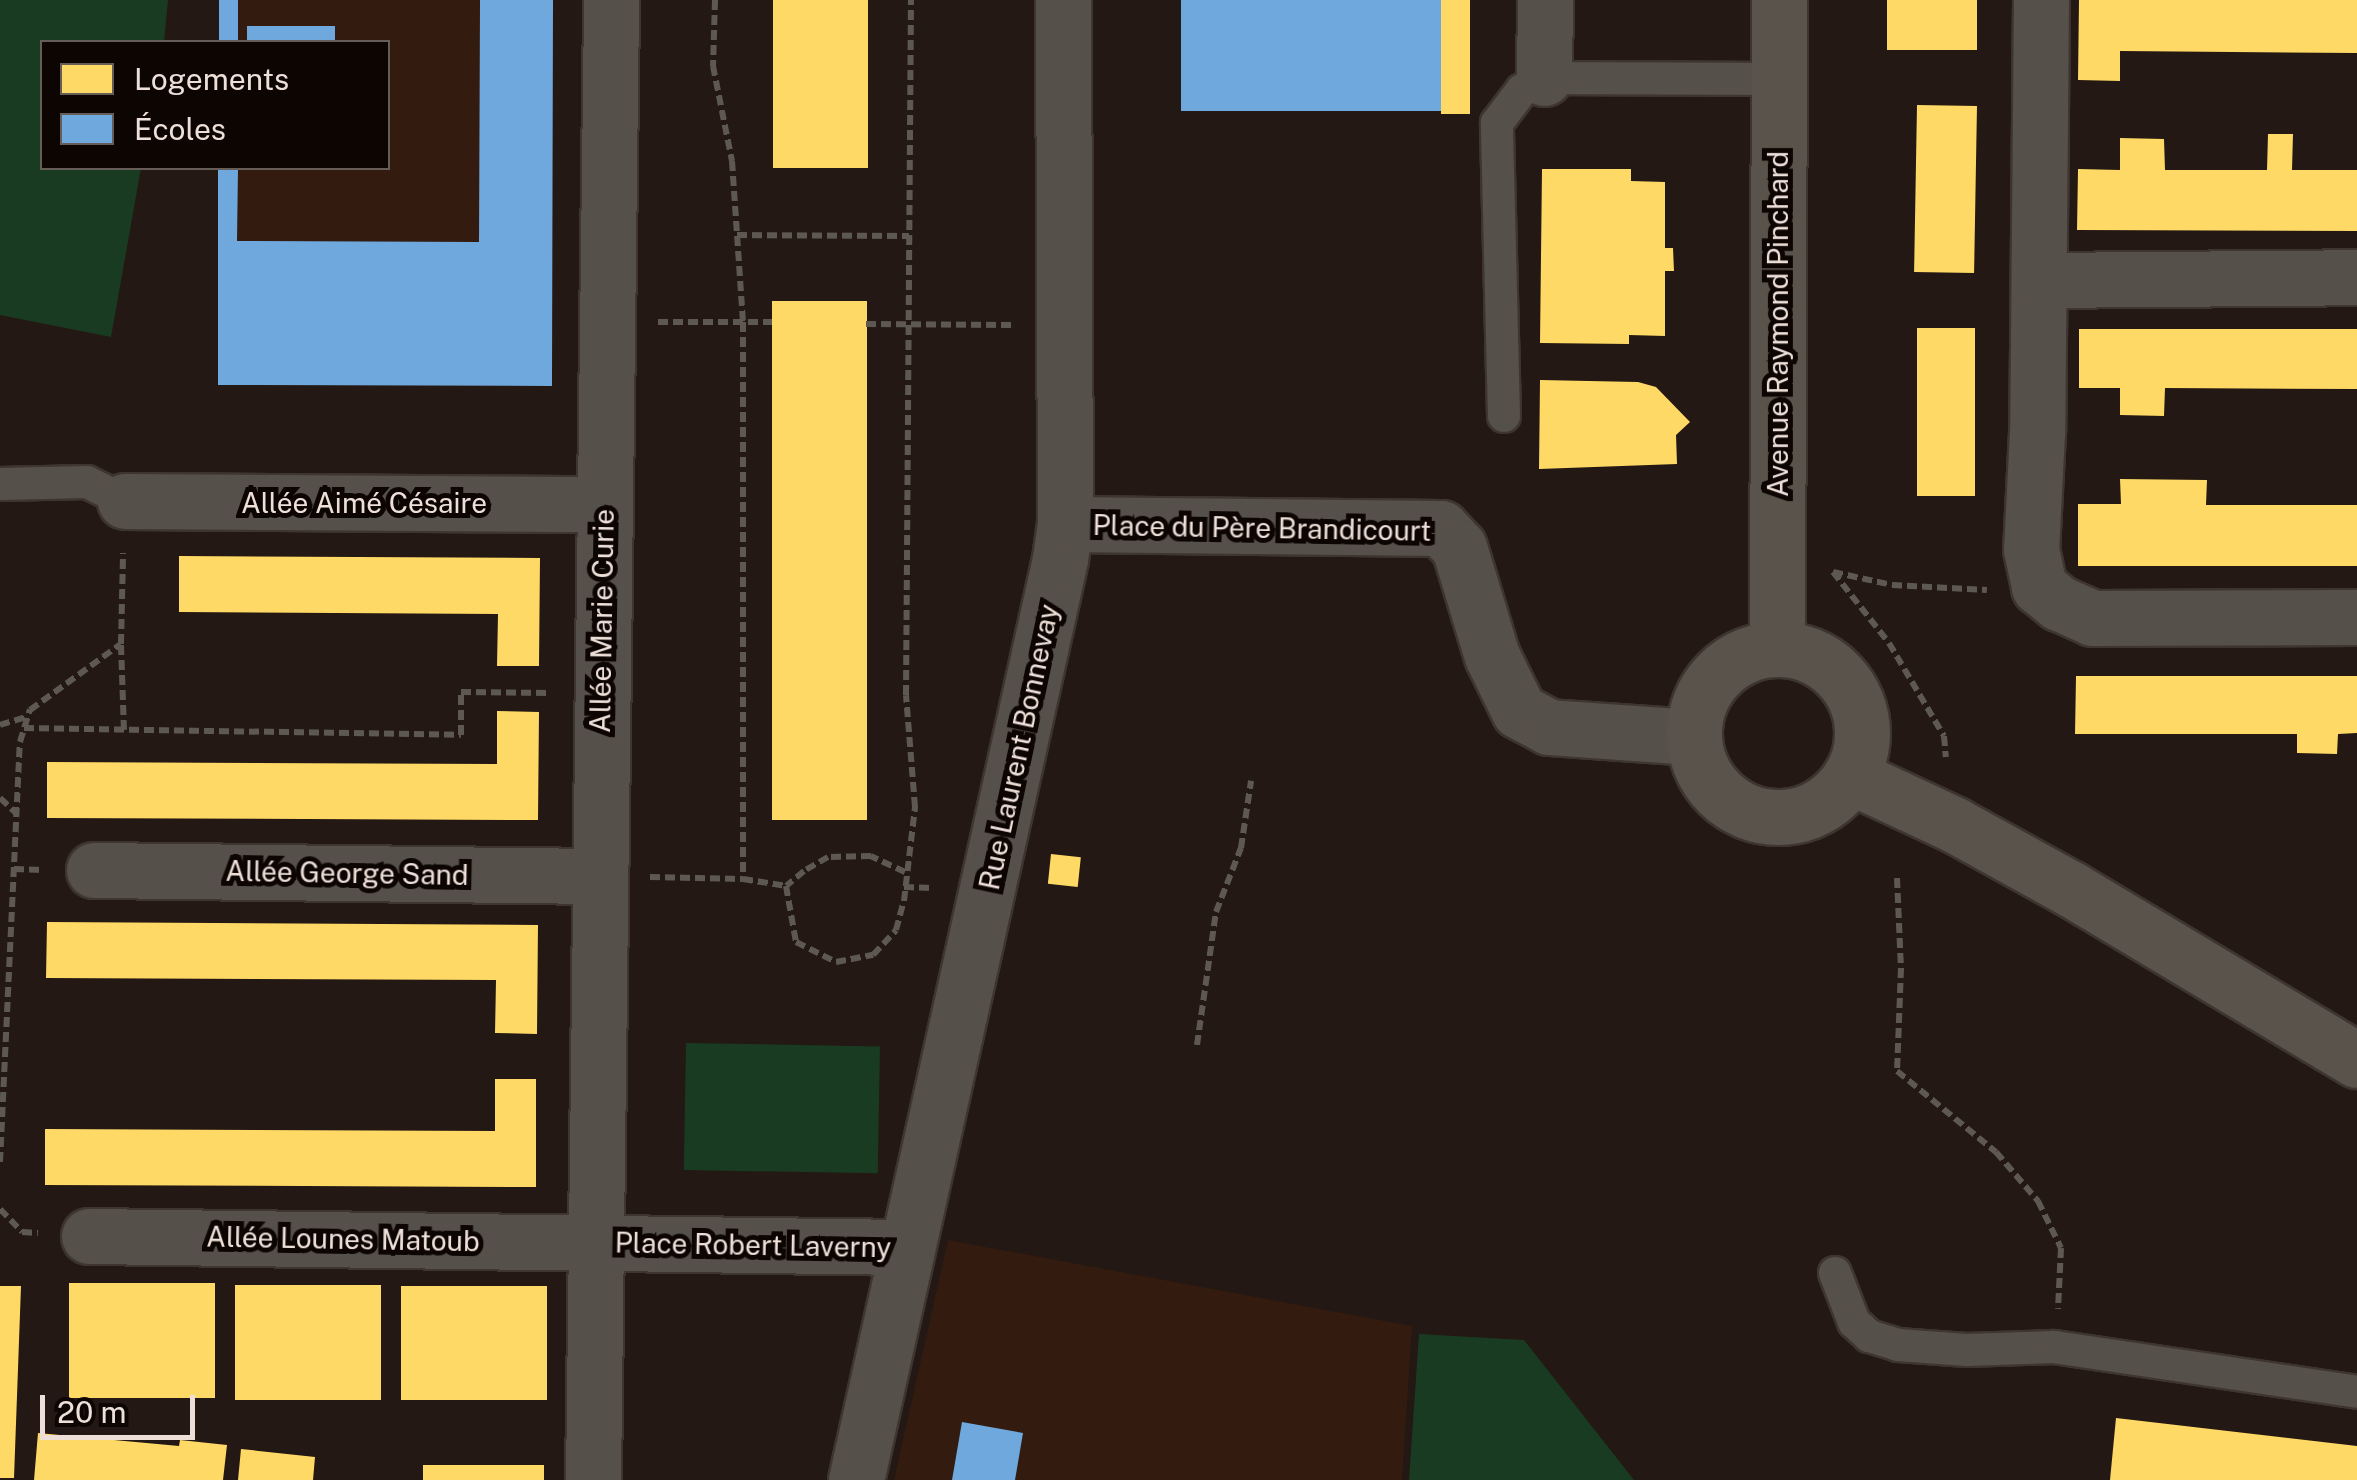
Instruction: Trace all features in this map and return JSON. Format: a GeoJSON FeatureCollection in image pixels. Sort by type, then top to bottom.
{"type":"FeatureCollection","features":[{"type":"Feature","properties":{"kind":"street","name":"Allée Marie Curie"},"geometry":{"type":"LineString","coordinates":[[598,1242],[611,0]]}},
{"type":"Feature","properties":{"kind":"street","name":"Rue Laurent Bonnevay"},"geometry":{"type":"LineString","coordinates":[[856,1480],[1064,524],[1063,0]]}},
{"type":"Feature","properties":{"kind":"street"},"geometry":{"type":"LineString","coordinates":[[1544,78],[1545,0]]}},
{"type":"Feature","properties":{"kind":"street","name":"Avenue Raymond Pinchard"},"geometry":{"type":"LineString","coordinates":[[1777,648],[1779,0]]}},
{"type":"Feature","properties":{"kind":"street"},"geometry":{"type":"LineString","coordinates":[[2041,0],[2039,280],[2031,549],[2038,586],[2058,603],[2092,618],[2357,618]]}},
{"type":"Feature","properties":{"kind":"street"},"geometry":{"type":"LineString","coordinates":[[2039,280],[2357,277]]}},
{"type":"Feature","properties":{"kind":"street","name":"Allée Aimé Césaire"},"geometry":{"type":"LineString","coordinates":[[125,500],[604,504]]}},
{"type":"Feature","properties":{"kind":"street","name":"Place du Père Brandicourt"},"geometry":{"type":"LineString","coordinates":[[1064,524],[1441,528],[1459,547],[1492,656],[1519,711],[1549,727],[1693,737]]}},
{"type":"Feature","properties":{"kind":"street"},"geometry":{"type":"LineString","coordinates":[[1777,648],[1802,652],[1825,663],[1844,680],[1856,702],[1860,753],[1850,776],[1835,795],[1815,808],[1768,817],[1746,812],[1708,782],[1693,737],[1698,704],[1717,675],[1744,656],[1777,648]]}},
{"type":"Feature","properties":{"kind":"street"},"geometry":{"type":"LineString","coordinates":[[1850,776],[1955,825],[2071,889],[2357,1060]]}},
{"type":"Feature","properties":{"kind":"street","name":"Allée George Sand"},"geometry":{"type":"LineString","coordinates":[[94,870],[599,876]]}},
{"type":"Feature","properties":{"kind":"street","name":"Allée Lounes Matoub"},"geometry":{"type":"LineString","coordinates":[[89,1236],[598,1242]]}},
{"type":"Feature","properties":{"kind":"street","name":"Place Robert Laverny"},"geometry":{"type":"LineString","coordinates":[[593,1480],[598,1242],[907,1248]]}},
{"type":"Feature","properties":{"kind":"lane"},"geometry":{"type":"LineString","coordinates":[[1504,416],[1497,123],[1522,90],[1544,78],[1779,79]]}},
{"type":"Feature","properties":{"kind":"lane"},"geometry":{"type":"LineString","coordinates":[[0,484],[87,482],[125,500]]}},
{"type":"Feature","properties":{"kind":"lane"},"geometry":{"type":"LineString","coordinates":[[1835,1273],[1854,1322],[1869,1336],[1898,1345],[1967,1350],[2054,1347],[2357,1392]]}},
{"type":"Feature","properties":{"kind":"path"},"geometry":{"type":"LineString","coordinates":[[716,0],[713,66],[732,161],[743,322],[744,879]]}},
{"type":"Feature","properties":{"kind":"path"},"geometry":{"type":"LineString","coordinates":[[786,886],[796,942],[836,962],[873,954],[896,930],[915,808],[906,696],[911,0]]}},
{"type":"Feature","properties":{"kind":"path"},"geometry":{"type":"LineString","coordinates":[[737,235],[909,236]]}},
{"type":"Feature","properties":{"kind":"path"},"geometry":{"type":"LineString","coordinates":[[607,323],[772,322]]}},
{"type":"Feature","properties":{"kind":"path"},"geometry":{"type":"LineString","coordinates":[[866,324],[1062,324]]}},
{"type":"Feature","properties":{"kind":"path"},"geometry":{"type":"LineString","coordinates":[[124,730],[121,644],[125,500]]}},
{"type":"Feature","properties":{"kind":"path"},"geometry":{"type":"LineString","coordinates":[[1833,572],[1890,644],[1944,736],[1946,757]]}},
{"type":"Feature","properties":{"kind":"path"},"geometry":{"type":"LineString","coordinates":[[1777,573],[1833,572],[1892,584],[1970,591],[2038,586]]}},
{"type":"Feature","properties":{"kind":"path"},"geometry":{"type":"LineString","coordinates":[[0,1162],[24,728],[30,710],[121,644]]}},
{"type":"Feature","properties":{"kind":"path"},"geometry":{"type":"LineString","coordinates":[[24,728],[461,735],[461,692],[601,693]]}},
{"type":"Feature","properties":{"kind":"path"},"geometry":{"type":"LineString","coordinates":[[0,724],[28,717]]}},
{"type":"Feature","properties":{"kind":"path"},"geometry":{"type":"LineString","coordinates":[[1198,1045],[1216,912],[1241,848],[1251,781]]}},
{"type":"Feature","properties":{"kind":"path"},"geometry":{"type":"LineString","coordinates":[[0,798],[17,814]]}},
{"type":"Feature","properties":{"kind":"path"},"geometry":{"type":"LineString","coordinates":[[599,876],[744,879],[786,886],[828,857],[871,856],[905,872]]}},
{"type":"Feature","properties":{"kind":"path"},"geometry":{"type":"LineString","coordinates":[[1897,878],[1901,968],[1898,1071],[1996,1152],[2038,1201],[2061,1248],[2060,1296]]}},
{"type":"Feature","properties":{"kind":"shaded area"},"geometry":{"type":"Polygon","coordinates":[[[219,0],[553,0],[552,386],[218,385],[218,170],[390,170],[390,40],[219,40],[219,0]]]}},
{"type":"Feature","properties":{"kind":"shaded area"},"geometry":{"type":"Polygon","coordinates":[[[948,1240],[1412,1326],[1402,1480],[894,1480],[948,1240]]]}},
{"type":"Feature","properties":{"kind":"green space"},"geometry":{"type":"Polygon","coordinates":[[[0,0],[168,0],[164,40],[40,40],[40,170],[141,170],[111,337],[0,315],[0,0]]]}},
{"type":"Feature","properties":{"kind":"green space"},"geometry":{"type":"Polygon","coordinates":[[[686,1043],[880,1046],[878,1173],[684,1170],[686,1043]]]}},
{"type":"Feature","properties":{"kind":"green space"},"geometry":{"type":"Polygon","coordinates":[[[1419,1334],[1524,1340],[1634,1480],[1409,1480],[1419,1334]]]}},
{"type":"Feature","properties":{"kind":"building: Logements"},"geometry":{"type":"Polygon","coordinates":[[[773,0],[868,0],[868,168],[773,168],[773,0]]]}},
{"type":"Feature","properties":{"kind":"building: Logements"},"geometry":{"type":"Polygon","coordinates":[[[1441,0],[1470,0],[1470,114],[1441,114],[1441,0]]]}},
{"type":"Feature","properties":{"kind":"building: Logements"},"geometry":{"type":"Polygon","coordinates":[[[1887,0],[1977,0],[1977,50],[1887,50],[1887,0]]]}},
{"type":"Feature","properties":{"kind":"building: Logements"},"geometry":{"type":"Polygon","coordinates":[[[2079,0],[2357,0],[2357,53],[2120,51],[2120,81],[2078,80],[2079,0]]]}},
{"type":"Feature","properties":{"kind":"building: Logements"},"geometry":{"type":"Polygon","coordinates":[[[1917,105],[1977,106],[1974,273],[1914,272],[1917,105]]]}},
{"type":"Feature","properties":{"kind":"building: Logements"},"geometry":{"type":"Polygon","coordinates":[[[2268,134],[2293,134],[2292,170],[2357,170],[2357,231],[2077,230],[2078,169],[2120,170],[2120,138],[2164,139],[2165,170],[2267,170],[2268,134]]]}},
{"type":"Feature","properties":{"kind":"building: Logements"},"geometry":{"type":"Polygon","coordinates":[[[1542,169],[1631,169],[1631,181],[1665,182],[1665,248],[1673,248],[1674,271],[1665,271],[1665,336],[1629,335],[1629,344],[1540,343],[1542,169]]]}},
{"type":"Feature","properties":{"kind":"building: Logements"},"geometry":{"type":"Polygon","coordinates":[[[772,301],[867,301],[867,820],[772,820],[772,301]]]}},
{"type":"Feature","properties":{"kind":"building: Logements"},"geometry":{"type":"Polygon","coordinates":[[[1917,328],[1975,328],[1975,496],[1917,496],[1917,328]]]}},
{"type":"Feature","properties":{"kind":"building: Logements"},"geometry":{"type":"Polygon","coordinates":[[[2079,329],[2357,329],[2357,389],[2165,388],[2164,416],[2120,415],[2120,388],[2079,388],[2079,329]]]}},
{"type":"Feature","properties":{"kind":"building: Logements"},"geometry":{"type":"Polygon","coordinates":[[[1540,380],[1638,382],[1656,387],[1690,422],[1676,435],[1677,464],[1539,469],[1540,380]]]}},
{"type":"Feature","properties":{"kind":"building: Logements"},"geometry":{"type":"Polygon","coordinates":[[[2120,479],[2207,480],[2206,505],[2357,505],[2357,566],[2078,566],[2078,504],[2121,504],[2120,479]]]}},
{"type":"Feature","properties":{"kind":"building: Logements"},"geometry":{"type":"Polygon","coordinates":[[[179,556],[540,558],[539,666],[497,666],[498,614],[179,612],[179,556]]]}},
{"type":"Feature","properties":{"kind":"building: Logements"},"geometry":{"type":"Polygon","coordinates":[[[2076,676],[2357,676],[2357,733],[2338,734],[2337,754],[2297,753],[2297,734],[2075,734],[2076,676]]]}},
{"type":"Feature","properties":{"kind":"building: Logements"},"geometry":{"type":"Polygon","coordinates":[[[497,711],[539,712],[538,820],[47,818],[47,762],[497,764],[497,711]]]}},
{"type":"Feature","properties":{"kind":"building: Logements"},"geometry":{"type":"Polygon","coordinates":[[[1051,854],[1081,857],[1078,887],[1048,884],[1051,854]]]}},
{"type":"Feature","properties":{"kind":"building: Logements"},"geometry":{"type":"Polygon","coordinates":[[[47,922],[538,925],[537,1034],[495,1033],[496,980],[46,978],[47,922]]]}},
{"type":"Feature","properties":{"kind":"building: Logements"},"geometry":{"type":"Polygon","coordinates":[[[495,1079],[536,1079],[536,1187],[45,1185],[45,1129],[495,1131],[495,1079]]]}},
{"type":"Feature","properties":{"kind":"building: Logements"},"geometry":{"type":"Polygon","coordinates":[[[69,1283],[215,1283],[215,1398],[69,1398],[69,1283]]]}},
{"type":"Feature","properties":{"kind":"building: Logements"},"geometry":{"type":"Polygon","coordinates":[[[235,1285],[381,1285],[381,1400],[235,1400],[235,1285]]]}},
{"type":"Feature","properties":{"kind":"building: Logements"},"geometry":{"type":"Polygon","coordinates":[[[0,1286],[21,1286],[14,1478],[0,1478],[0,1286]]]}},
{"type":"Feature","properties":{"kind":"building: Logements"},"geometry":{"type":"Polygon","coordinates":[[[401,1286],[547,1286],[547,1400],[401,1400],[401,1286]]]}},
{"type":"Feature","properties":{"kind":"building: Logements"},"geometry":{"type":"Polygon","coordinates":[[[2116,1418],[2357,1446],[2357,1480],[2110,1480],[2116,1418]]]}},
{"type":"Feature","properties":{"kind":"building: Logements"},"geometry":{"type":"Polygon","coordinates":[[[38,1433],[179,1446],[180,1440],[227,1445],[223,1480],[34,1480],[38,1433]]]}},
{"type":"Feature","properties":{"kind":"building: Logements"},"geometry":{"type":"Polygon","coordinates":[[[241,1449],[315,1457],[313,1480],[238,1480],[241,1449]]]}},
{"type":"Feature","properties":{"kind":"building: Logements"},"geometry":{"type":"Polygon","coordinates":[[[423,1465],[544,1465],[544,1480],[423,1480],[423,1465]]]}},
{"type":"Feature","properties":{"kind":"building: Écoles"},"geometry":{"type":"Polygon","coordinates":[[[219,0],[238,0],[238,40],[219,40],[219,0]]]}},
{"type":"Feature","properties":{"kind":"building: Écoles"},"geometry":{"type":"Polygon","coordinates":[[[480,0],[553,0],[552,386],[218,385],[218,170],[238,170],[237,241],[479,242],[480,0]]]}},
{"type":"Feature","properties":{"kind":"building: Écoles"},"geometry":{"type":"Polygon","coordinates":[[[1181,0],[1441,0],[1441,111],[1181,111],[1181,0]]]}},
{"type":"Feature","properties":{"kind":"building: Écoles"},"geometry":{"type":"Polygon","coordinates":[[[247,26],[335,26],[335,40],[247,40],[247,26]]]}},
{"type":"Feature","properties":{"kind":"building: Écoles"},"geometry":{"type":"Polygon","coordinates":[[[962,1422],[1023,1433],[1015,1480],[952,1480],[962,1422]]]}}]}
